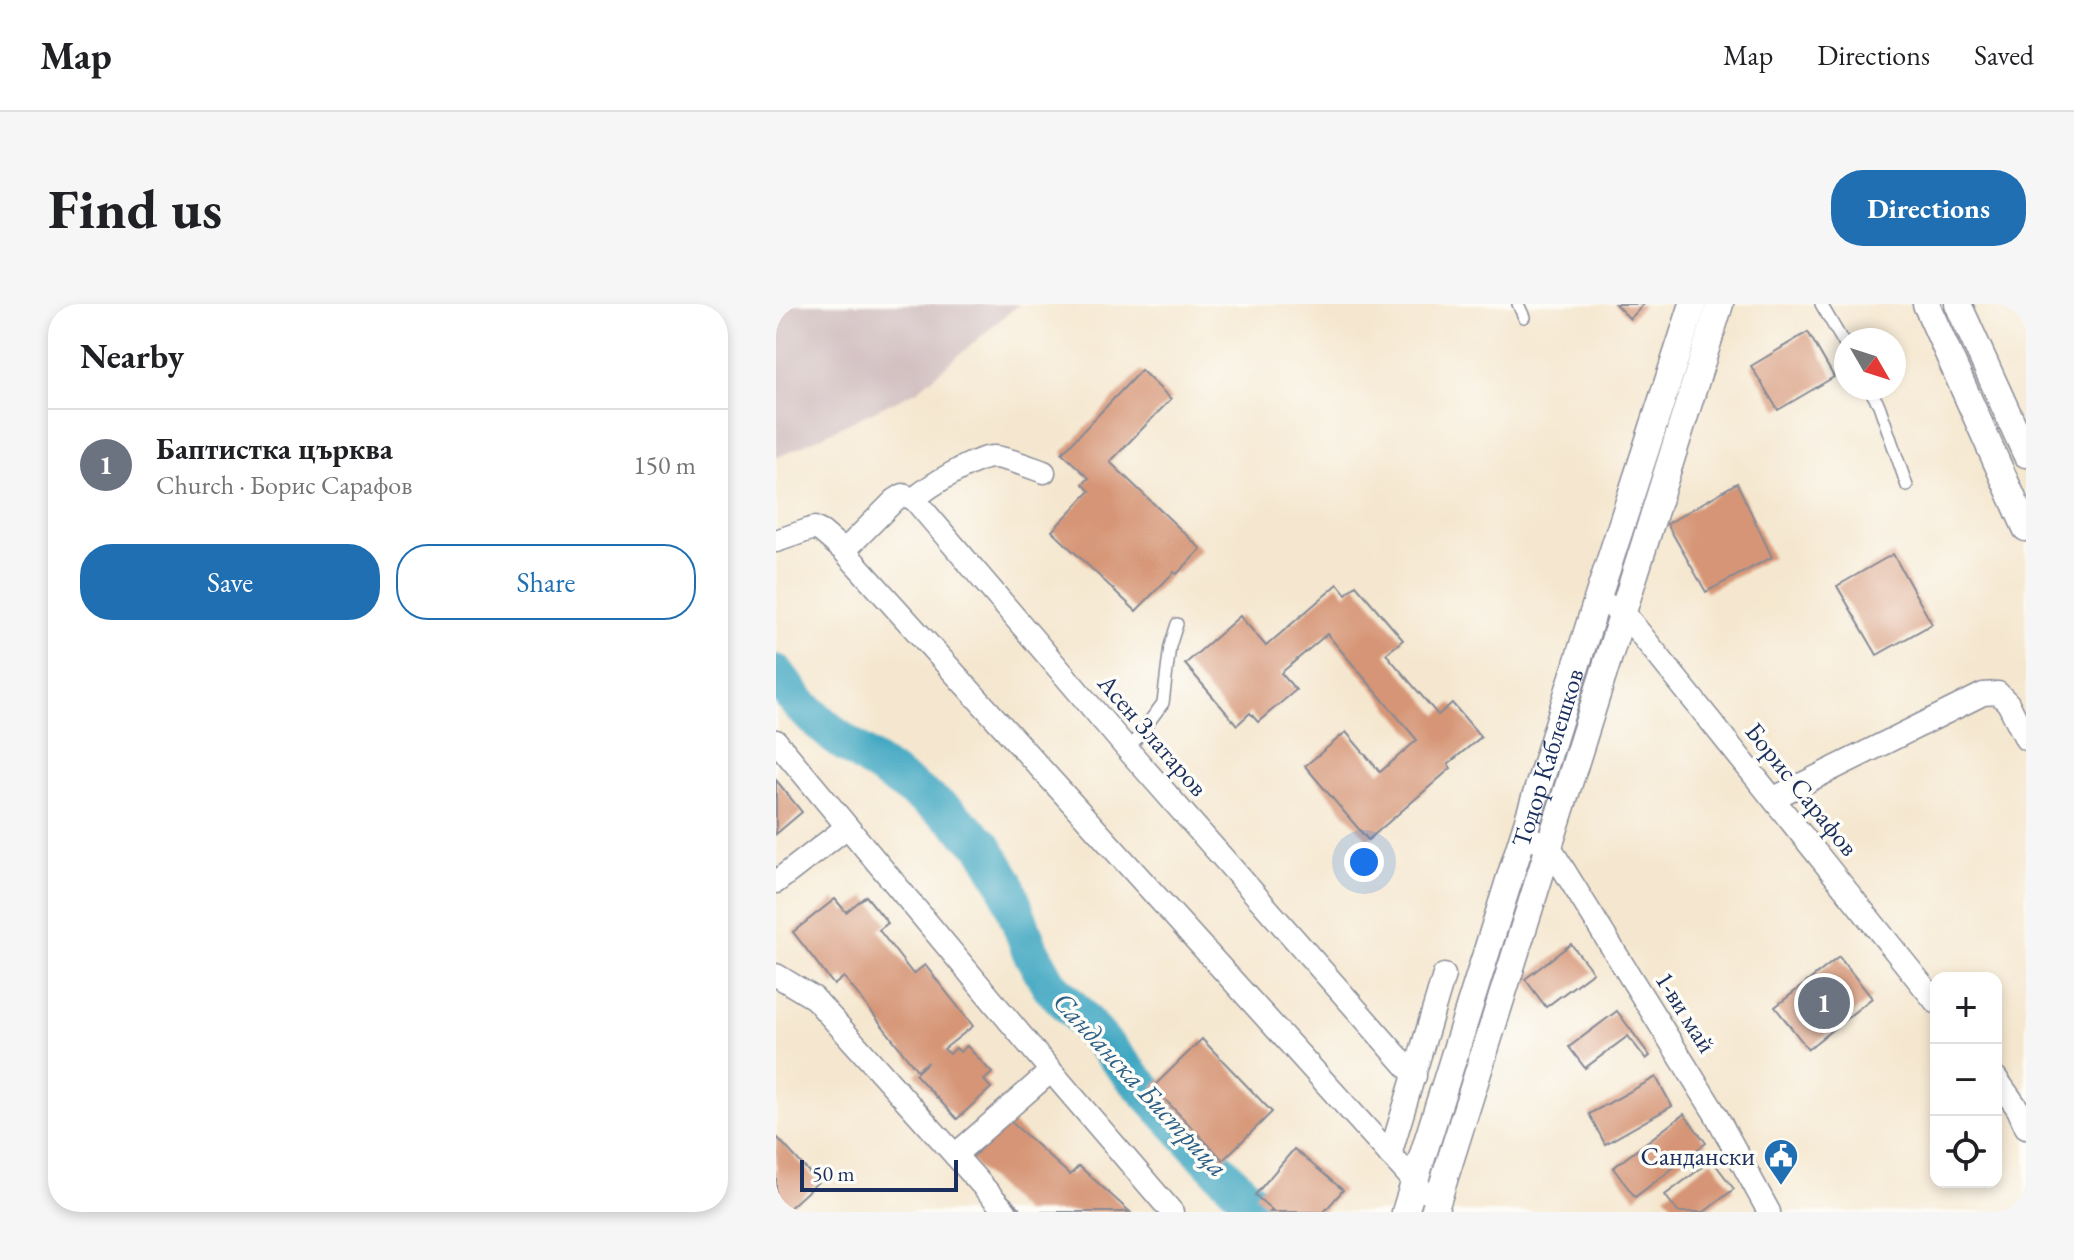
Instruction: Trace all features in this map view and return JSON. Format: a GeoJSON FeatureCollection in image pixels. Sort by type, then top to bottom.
{"type":"FeatureCollection","features":[{"type":"Feature","properties":{"kind":"street","name":"Тодор Каблешков"},"geometry":{"type":"LineString","coordinates":[[1405,1212],[1693,304]]}},
{"type":"Feature","properties":{"kind":"street","name":"Тодор Каблешков"},"geometry":{"type":"LineString","coordinates":[[1439,1210],[1549,846],[1720,304]]}},
{"type":"Feature","properties":{"kind":"street"},"geometry":{"type":"LineString","coordinates":[[1926,304],[2026,528]]}},
{"type":"Feature","properties":{"kind":"street"},"geometry":{"type":"LineString","coordinates":[[1958,304],[2026,454]]}},
{"type":"Feature","properties":{"kind":"street"},"geometry":{"type":"LineString","coordinates":[[844,551],[895,500],[903,495],[914,499],[967,466],[993,457],[1044,472]]}},
{"type":"Feature","properties":{"kind":"street","name":"Асен Златаров"},"geometry":{"type":"LineString","coordinates":[[914,499],[1128,750],[1415,1076]]}},
{"type":"Feature","properties":{"kind":"street"},"geometry":{"type":"LineString","coordinates":[[776,541],[814,528],[844,551],[1439,1210]]}},
{"type":"Feature","properties":{"kind":"street"},"geometry":{"type":"LineString","coordinates":[[1597,600],[1623,612]]}},
{"type":"Feature","properties":{"kind":"street","name":"Борис Сарафов"},"geometry":{"type":"LineString","coordinates":[[1623,612],[1930,994]]}},
{"type":"Feature","properties":{"kind":"street"},"geometry":{"type":"LineString","coordinates":[[1774,798],[1983,694],[1998,693],[2008,703],[2026,739]]}},
{"type":"Feature","properties":{"kind":"street"},"geometry":{"type":"LineString","coordinates":[[776,741],[1172,1212]]}},
{"type":"Feature","properties":{"kind":"street"},"geometry":{"type":"LineString","coordinates":[[776,882],[847,827]]}},
{"type":"Feature","properties":{"kind":"street"},"geometry":{"type":"LineString","coordinates":[[1523,835],[1549,846]]}},
{"type":"Feature","properties":{"kind":"street","name":"1-ви май"},"geometry":{"type":"LineString","coordinates":[[1549,846],[1716,1115],[1769,1212]]}},
{"type":"Feature","properties":{"kind":"street"},"geometry":{"type":"LineString","coordinates":[[776,975],[814,998],[1006,1212]]}},
{"type":"Feature","properties":{"kind":"street"},"geometry":{"type":"LineString","coordinates":[[1390,1155],[1444,975]]}},
{"type":"Feature","properties":{"kind":"street"},"geometry":{"type":"LineString","coordinates":[[955,1155],[1051,1071]]}},
{"type":"Feature","properties":{"kind":"street"},"geometry":{"type":"LineString","coordinates":[[2002,1085],[2023,1110]]}},
{"type":"Feature","properties":{"kind":"lane"},"geometry":{"type":"LineString","coordinates":[[1518,304],[1524,317]]}},
{"type":"Feature","properties":{"kind":"lane"},"geometry":{"type":"LineString","coordinates":[[1821,304],[1835,328]]}},
{"type":"Feature","properties":{"kind":"lane"},"geometry":{"type":"LineString","coordinates":[[1876,400],[1907,486]]}},
{"type":"Feature","properties":{"kind":"lane"},"geometry":{"type":"LineString","coordinates":[[1128,750],[1163,703],[1170,646],[1177,624]]}},
{"type":"Feature","properties":{"kind":"shaded area"},"geometry":{"type":"Polygon","coordinates":[[[776,304],[1019,304],[918,390],[776,458],[776,304]]]}},
{"type":"Feature","properties":{"kind":"building"},"geometry":{"type":"Polygon","coordinates":[[[1615,304],[1644,304],[1630,319],[1615,304]]]}},
{"type":"Feature","properties":{"kind":"building"},"geometry":{"type":"Polygon","coordinates":[[[1808,332],[1834,377],[1778,410],[1751,366],[1808,332]]]}},
{"type":"Feature","properties":{"kind":"building"},"geometry":{"type":"Polygon","coordinates":[[[1141,370],[1171,399],[1110,462],[1201,549],[1136,611],[1052,531],[1090,491],[1083,484],[1089,478],[1062,453],[1141,370]]]}},
{"type":"Feature","properties":{"kind":"building"},"geometry":{"type":"Polygon","coordinates":[[[1737,483],[1772,557],[1706,592],[1667,524],[1737,483]]]}},
{"type":"Feature","properties":{"kind":"building"},"geometry":{"type":"Polygon","coordinates":[[[1893,554],[1932,624],[1877,655],[1837,586],[1893,554]]]}},
{"type":"Feature","properties":{"kind":"building"},"geometry":{"type":"Polygon","coordinates":[[[1338,584],[1346,594],[1356,585],[1403,640],[1386,654],[1438,715],[1452,703],[1481,737],[1448,764],[1451,768],[1368,840],[1305,766],[1346,732],[1380,772],[1417,740],[1327,634],[1281,673],[1296,690],[1258,722],[1250,713],[1237,725],[1185,664],[1240,616],[1266,646],[1338,584]]]}},
{"type":"Feature","properties":{"kind":"building"},"geometry":{"type":"Polygon","coordinates":[[[776,780],[802,812],[776,834],[776,780]]]}},
{"type":"Feature","properties":{"kind":"building"},"geometry":{"type":"Polygon","coordinates":[[[866,896],[888,923],[879,930],[913,974],[925,965],[973,1026],[944,1049],[950,1054],[956,1048],[960,1052],[967,1046],[992,1073],[984,1080],[991,1088],[957,1119],[915,1074],[928,1062],[917,1070],[844,977],[834,985],[793,932],[835,899],[846,912],[866,896]]]}},
{"type":"Feature","properties":{"kind":"building"},"geometry":{"type":"Polygon","coordinates":[[[1571,944],[1593,972],[1546,1007],[1525,979],[1571,944]]]}},
{"type":"Feature","properties":{"kind":"building"},"geometry":{"type":"Polygon","coordinates":[[[1839,957],[1872,998],[1808,1049],[1775,1007],[1839,957]]]}},
{"type":"Feature","properties":{"kind":"building"},"geometry":{"type":"Polygon","coordinates":[[[1617,1011],[1650,1056],[1646,1059],[1628,1036],[1585,1068],[1569,1047],[1617,1011]]]}},
{"type":"Feature","properties":{"kind":"building"},"geometry":{"type":"Polygon","coordinates":[[[1202,1039],[1272,1112],[1223,1160],[1153,1087],[1202,1039]]]}},
{"type":"Feature","properties":{"kind":"building"},"geometry":{"type":"Polygon","coordinates":[[[1656,1077],[1672,1106],[1605,1144],[1589,1114],[1656,1077]]]}},
{"type":"Feature","properties":{"kind":"building"},"geometry":{"type":"Polygon","coordinates":[[[1684,1114],[1706,1143],[1635,1197],[1613,1168],[1684,1114]]]}},
{"type":"Feature","properties":{"kind":"building"},"geometry":{"type":"Polygon","coordinates":[[[1008,1119],[1070,1175],[1079,1166],[1130,1212],[1024,1212],[970,1160],[1008,1119]]]}},
{"type":"Feature","properties":{"kind":"building"},"geometry":{"type":"Polygon","coordinates":[[[776,1136],[818,1182],[785,1212],[776,1212],[776,1136]]]}},
{"type":"Feature","properties":{"kind":"building"},"geometry":{"type":"Polygon","coordinates":[[[1294,1149],[1343,1190],[1324,1212],[1270,1212],[1272,1210],[1255,1195],[1294,1149]]]}},
{"type":"Feature","properties":{"kind":"building"},"geometry":{"type":"Polygon","coordinates":[[[1712,1160],[1734,1189],[1704,1212],[1678,1212],[1665,1195],[1712,1160]]]}},
{"type":"Feature","properties":{"kind":"waterway","name":"Санданска Бистрица"},"geometry":{"type":"LineString","coordinates":[[776,673],[799,704],[835,736],[950,815],[983,845],[1005,882],[1030,950],[1050,986],[1216,1167],[1262,1212]]}},
{"type":"Feature","properties":{"kind":"place","name":"Баптистка църква"},"geometry":{"type":"Point","coordinates":[1824,1003]}},
{"type":"Feature","properties":{"kind":"place","name":"Сандански"},"geometry":{"type":"Point","coordinates":[1781,1187]}}]}
